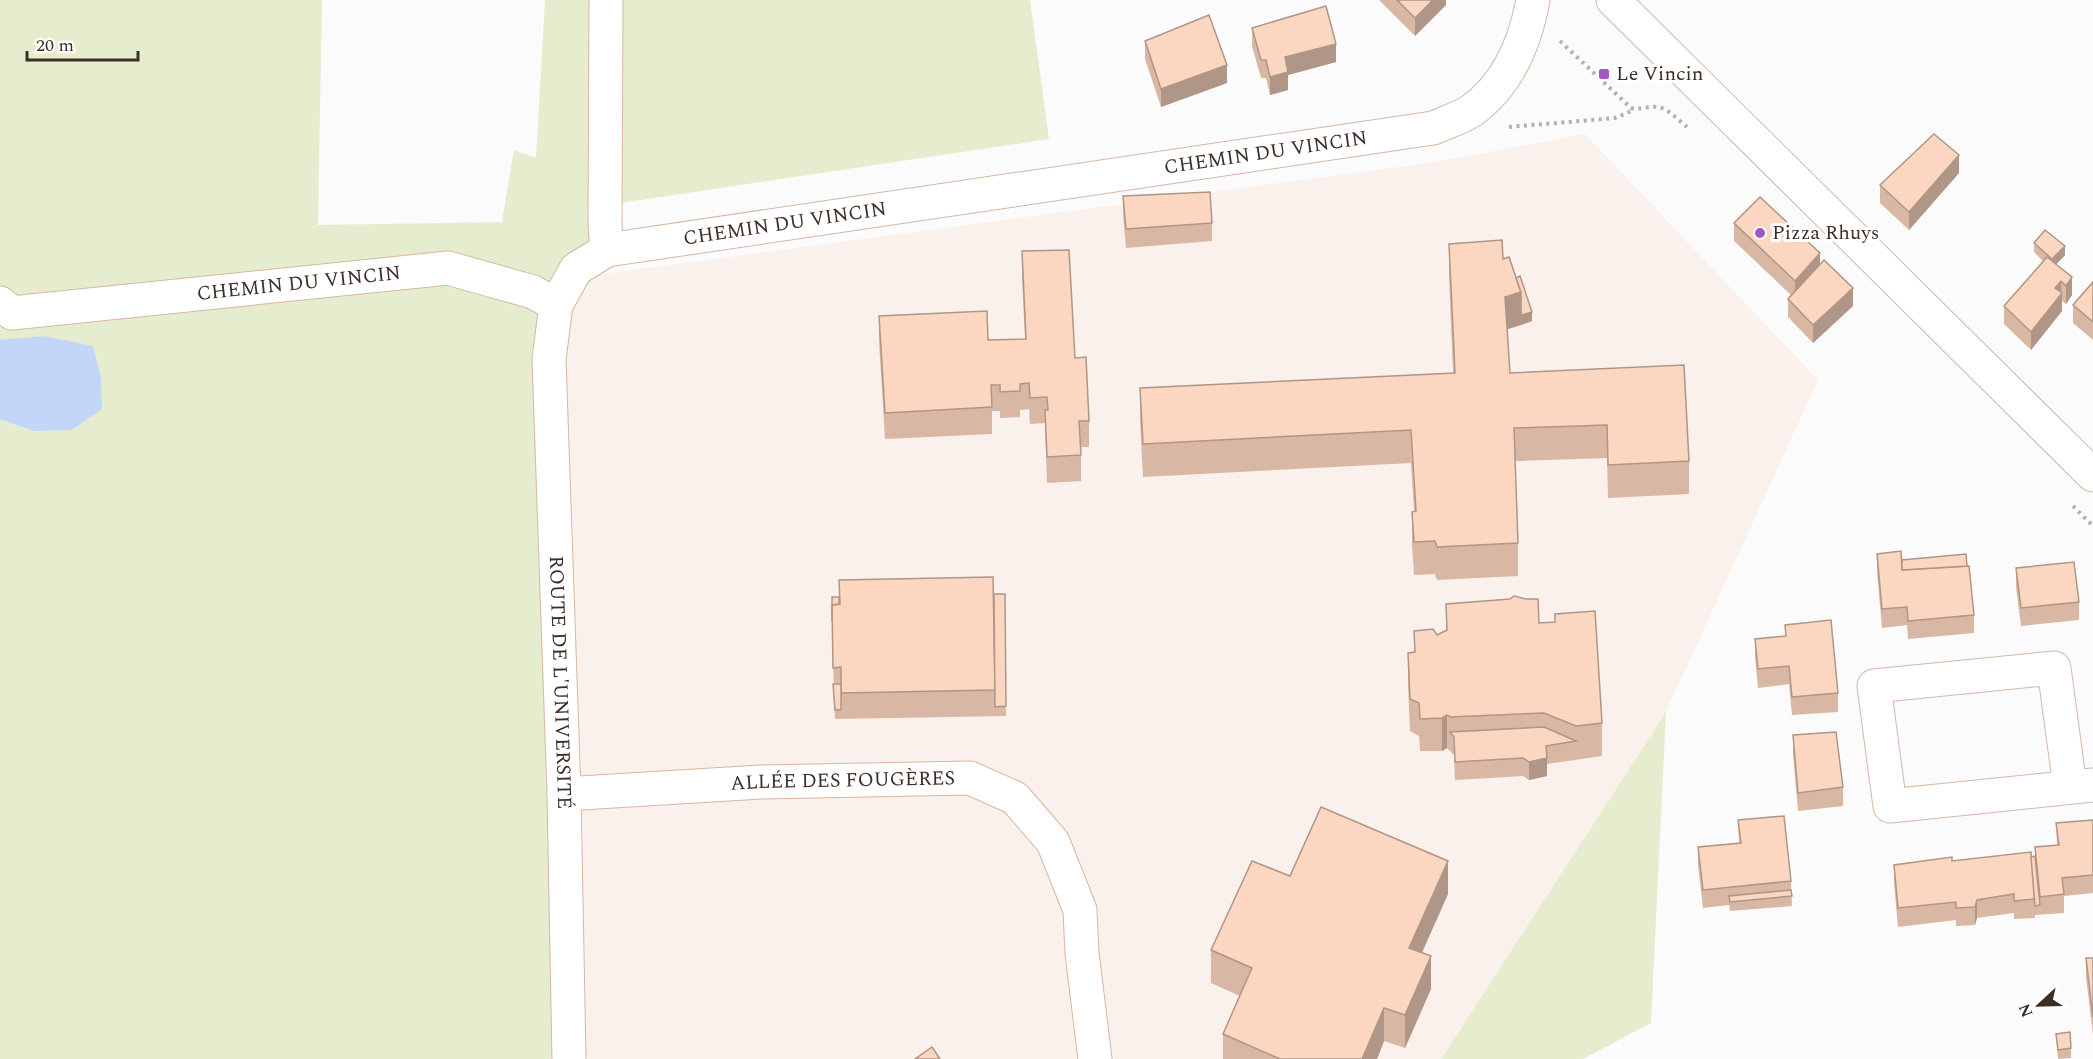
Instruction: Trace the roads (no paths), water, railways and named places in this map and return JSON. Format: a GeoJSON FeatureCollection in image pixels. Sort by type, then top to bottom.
{"type":"FeatureCollection","features":[{"type":"Feature","properties":{"kind":"street"},"geometry":{"type":"LineString","coordinates":[[606,0],[605,225],[607,250]]}},
{"type":"Feature","properties":{"kind":"street"},"geometry":{"type":"LineString","coordinates":[[1613,0],[2093,475]]}},
{"type":"Feature","properties":{"kind":"street","name":"CHEMIN DU VINCIN"},"geometry":{"type":"LineString","coordinates":[[0,303],[12,313],[448,268],[534,292],[556,305],[576,269],[607,250],[1433,128],[1470,111],[1496,89],[1518,56],[1532,4]]}},
{"type":"Feature","properties":{"kind":"street","name":"ROUTE DE L'UNIVERSITÉ"},"geometry":{"type":"LineString","coordinates":[[556,305],[549,359],[564,794],[570,1059]]}},
{"type":"Feature","properties":{"kind":"street"},"geometry":{"type":"LineString","coordinates":[[2054,668],[2081,786],[1890,806],[1874,686],[2054,668]]}},
{"type":"Feature","properties":{"kind":"street","name":"ALLÉE DES FOUGÈRES"},"geometry":{"type":"LineString","coordinates":[[564,794],[761,782],[970,778],[1015,798],[1053,842],[1080,910],[1082,953],[1095,1059]]}},
{"type":"Feature","properties":{"kind":"water"},"geometry":{"type":"Polygon","coordinates":[[[44,336],[93,346],[101,378],[102,409],[72,430],[34,431],[0,419],[0,340],[44,336]]]}},
{"type":"Feature","properties":{"kind":"place","name":"Le Vincin"},"geometry":{"type":"Point","coordinates":[1604,74]}},
{"type":"Feature","properties":{"kind":"place","name":"Pizza Rhuys"},"geometry":{"type":"Point","coordinates":[1760,233]}}]}
